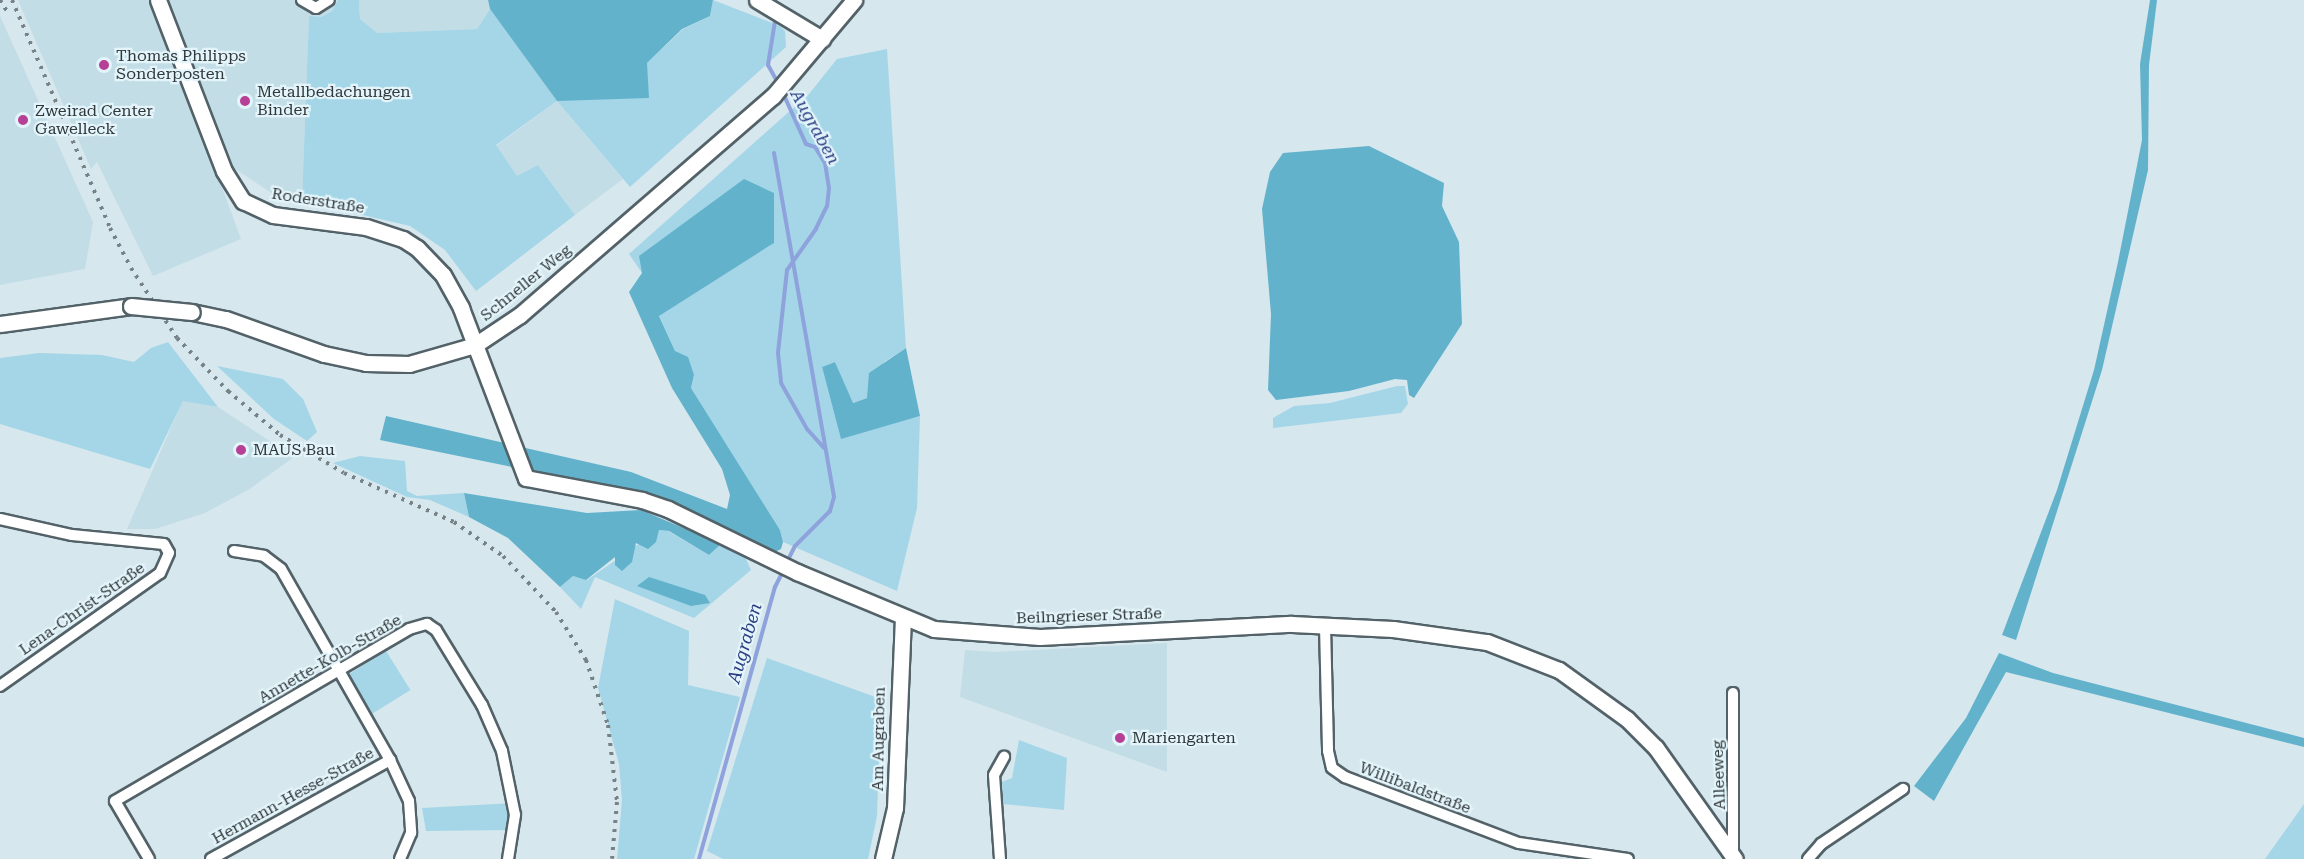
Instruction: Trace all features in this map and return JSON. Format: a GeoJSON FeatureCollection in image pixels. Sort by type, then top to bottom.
{"type":"FeatureCollection","features":[{"type":"Feature","properties":{"kind":"main road","name":"Roderstraße"},"geometry":{"type":"LineString","coordinates":[[158,0],[224,171],[243,201],[273,215],[366,227],[403,239],[417,248],[448,281],[475,345]]}},
{"type":"Feature","properties":{"kind":"main road"},"geometry":{"type":"LineString","coordinates":[[757,0],[778,10],[822,39]]}},
{"type":"Feature","properties":{"kind":"main road","name":"Schneller Weg"},"geometry":{"type":"LineString","coordinates":[[0,324],[131,306],[192,312],[226,319],[324,354],[385,365],[420,362],[475,345],[520,315],[773,96],[854,0]]}},
{"type":"Feature","properties":{"kind":"main road","name":"Beilngrieser Straße"},"geometry":{"type":"LineString","coordinates":[[475,345],[526,478],[642,500],[698,521],[797,572],[903,619],[934,629],[995,636],[1325,626],[1458,636],[1521,653],[1559,670],[1602,699],[1656,748],[1734,857]]}},
{"type":"Feature","properties":{"kind":"main road","name":"Am Augraben"},"geometry":{"type":"LineString","coordinates":[[883,859],[895,808],[903,619]]}},
{"type":"Feature","properties":{"kind":"street"},"geometry":{"type":"LineString","coordinates":[[302,0],[316,8],[329,0]]}},
{"type":"Feature","properties":{"kind":"street","name":"Lena-Christ-Straße"},"geometry":{"type":"LineString","coordinates":[[0,519],[72,535],[161,543],[168,549],[167,564],[160,573],[0,686]]}},
{"type":"Feature","properties":{"kind":"street"},"geometry":{"type":"LineString","coordinates":[[234,550],[264,556],[281,569],[390,760],[409,801],[411,833],[400,859]]}},
{"type":"Feature","properties":{"kind":"street","name":"Annette-Kolb-Straße"},"geometry":{"type":"LineString","coordinates":[[149,859],[115,801],[409,629],[427,624],[436,630],[482,705],[506,761],[515,815],[508,859]]}},
{"type":"Feature","properties":{"kind":"street","name":"Willibaldstraße"},"geometry":{"type":"LineString","coordinates":[[1325,626],[1328,750],[1332,768],[1345,777],[1520,843],[1628,859]]}},
{"type":"Feature","properties":{"kind":"street","name":"Alleeweg"},"geometry":{"type":"LineString","coordinates":[[1733,693],[1734,857]]}},
{"type":"Feature","properties":{"kind":"street"},"geometry":{"type":"LineString","coordinates":[[1000,859],[994,775],[1004,758]]}},
{"type":"Feature","properties":{"kind":"street","name":"Hermann-Hesse-Straße"},"geometry":{"type":"LineString","coordinates":[[211,859],[390,760]]}},
{"type":"Feature","properties":{"kind":"street"},"geometry":{"type":"LineString","coordinates":[[1808,859],[1821,844],[1903,789]]}},
{"type":"Feature","properties":{"kind":"shaded area"},"geometry":{"type":"Polygon","coordinates":[[[18,0],[338,0],[332,11],[321,17],[309,17],[302,201],[273,194],[229,165],[216,171],[241,239],[153,276],[97,162],[91,169],[18,0]]]}},
{"type":"Feature","properties":{"kind":"shaded area"},"geometry":{"type":"Polygon","coordinates":[[[338,0],[359,0],[360,19],[377,33],[477,29],[490,9],[557,101],[496,145],[517,176],[538,165],[575,215],[476,291],[445,250],[410,226],[302,201],[309,16],[321,17],[332,11],[338,0]]]}},
{"type":"Feature","properties":{"kind":"shaded area"},"geometry":{"type":"Polygon","coordinates":[[[359,0],[488,0],[490,9],[477,29],[376,33],[360,19],[359,0]]]}},
{"type":"Feature","properties":{"kind":"shaded area"},"geometry":{"type":"Polygon","coordinates":[[[488,0],[713,0],[710,16],[682,29],[647,63],[649,98],[557,101],[490,9],[488,0]]]}},
{"type":"Feature","properties":{"kind":"shaded area"},"geometry":{"type":"Polygon","coordinates":[[[713,0],[780,26],[785,31],[786,47],[630,187],[557,101],[647,63],[683,29],[710,16],[713,0]]]}},
{"type":"Feature","properties":{"kind":"shaded area"},"geometry":{"type":"Polygon","coordinates":[[[2150,0],[2157,0],[2149,65],[2148,170],[2102,370],[2016,640],[2002,635],[2057,490],[2094,370],[2118,262],[2142,140],[2140,64],[2150,0]]]}},
{"type":"Feature","properties":{"kind":"shaded area"},"geometry":{"type":"Polygon","coordinates":[[[0,16],[93,222],[85,269],[0,285],[0,16]]]}},
{"type":"Feature","properties":{"kind":"shaded area"},"geometry":{"type":"Polygon","coordinates":[[[887,49],[906,348],[884,362],[867,398],[852,403],[835,362],[822,367],[841,438],[920,416],[917,508],[897,591],[783,542],[780,530],[691,388],[694,375],[675,351],[659,315],[774,243],[642,273],[629,254],[809,94],[837,59],[887,49]]]}},
{"type":"Feature","properties":{"kind":"shaded area"},"geometry":{"type":"Polygon","coordinates":[[[557,101],[623,179],[575,215],[539,166],[517,177],[496,146],[557,101]]]}},
{"type":"Feature","properties":{"kind":"shaded area"},"geometry":{"type":"Polygon","coordinates":[[[1369,146],[1444,183],[1442,206],[1459,242],[1462,324],[1414,398],[1409,395],[1407,380],[1395,379],[1349,391],[1276,400],[1268,390],[1271,314],[1262,209],[1270,172],[1283,153],[1369,146]]]}},
{"type":"Feature","properties":{"kind":"shaded area"},"geometry":{"type":"Polygon","coordinates":[[[744,179],[774,193],[774,243],[659,316],[675,351],[688,357],[694,375],[691,388],[780,530],[783,542],[781,549],[773,553],[654,496],[380,440],[386,416],[631,472],[727,509],[730,495],[722,469],[672,388],[629,292],[642,273],[639,256],[744,179]]]}},
{"type":"Feature","properties":{"kind":"shaded area"},"geometry":{"type":"Polygon","coordinates":[[[168,342],[218,407],[183,401],[150,469],[0,424],[0,358],[39,353],[102,355],[134,362],[151,348],[168,342]]]}},
{"type":"Feature","properties":{"kind":"shaded area"},"geometry":{"type":"Polygon","coordinates":[[[906,348],[920,416],[841,439],[822,367],[835,362],[853,403],[867,398],[869,373],[906,348]]]}},
{"type":"Feature","properties":{"kind":"shaded area"},"geometry":{"type":"Polygon","coordinates":[[[217,366],[283,379],[303,399],[317,432],[307,441],[274,419],[217,366]]]}},
{"type":"Feature","properties":{"kind":"shaded area"},"geometry":{"type":"Polygon","coordinates":[[[1405,386],[1408,404],[1401,413],[1273,428],[1273,418],[1294,406],[1330,403],[1405,386]]]}},
{"type":"Feature","properties":{"kind":"shaded area"},"geometry":{"type":"Polygon","coordinates":[[[183,400],[218,407],[294,457],[248,490],[205,513],[155,529],[127,529],[183,400]]]}},
{"type":"Feature","properties":{"kind":"shaded area"},"geometry":{"type":"Polygon","coordinates":[[[360,456],[405,461],[407,491],[417,496],[464,493],[469,517],[430,500],[407,497],[333,463],[360,456]]]}},
{"type":"Feature","properties":{"kind":"shaded area"},"geometry":{"type":"Polygon","coordinates":[[[464,493],[587,513],[641,510],[721,544],[709,555],[669,531],[659,530],[656,542],[648,549],[636,543],[632,562],[622,571],[615,565],[615,557],[586,580],[573,576],[560,587],[508,538],[469,517],[464,493]]]}},
{"type":"Feature","properties":{"kind":"shaded area"},"geometry":{"type":"Polygon","coordinates":[[[659,530],[668,531],[709,555],[721,544],[746,559],[751,570],[694,618],[595,577],[581,609],[560,587],[573,576],[587,580],[659,530]]]}},
{"type":"Feature","properties":{"kind":"shaded area"},"geometry":{"type":"Polygon","coordinates":[[[649,577],[705,595],[710,603],[691,606],[637,586],[649,577]]]}},
{"type":"Feature","properties":{"kind":"shaded area"},"geometry":{"type":"Polygon","coordinates":[[[615,599],[689,631],[688,685],[740,697],[694,859],[617,859],[622,800],[619,764],[598,688],[615,599]]]}},
{"type":"Feature","properties":{"kind":"shaded area","name":"Mariengarten"},"geometry":{"type":"Polygon","coordinates":[[[1167,643],[1167,772],[960,697],[965,650],[995,652],[1167,643]]]}},
{"type":"Feature","properties":{"kind":"shaded area"},"geometry":{"type":"Polygon","coordinates":[[[386,651],[410,690],[372,714],[348,675],[386,651]]]}},
{"type":"Feature","properties":{"kind":"shaded area"},"geometry":{"type":"Polygon","coordinates":[[[1999,653],[2053,673],[2304,738],[2304,747],[2006,672],[1934,801],[1914,786],[1966,718],[1999,653]]]}},
{"type":"Feature","properties":{"kind":"shaded area"},"geometry":{"type":"Polygon","coordinates":[[[767,658],[881,699],[877,816],[868,859],[723,859],[707,851],[767,658]]]}},
{"type":"Feature","properties":{"kind":"shaded area"},"geometry":{"type":"Polygon","coordinates":[[[1019,740],[1067,758],[1064,810],[1003,804],[1002,782],[1012,778],[1019,740]]]}},
{"type":"Feature","properties":{"kind":"shaded area"},"geometry":{"type":"Polygon","coordinates":[[[517,803],[520,816],[518,830],[426,831],[422,808],[517,803]]]}},
{"type":"Feature","properties":{"kind":"shaded area"},"geometry":{"type":"Polygon","coordinates":[[[2304,804],[2304,859],[2265,859],[2304,804]]]}},
{"type":"Feature","properties":{"kind":"waterway","name":"Augraben"},"geometry":{"type":"LineString","coordinates":[[776,15],[768,65],[779,85]]}},
{"type":"Feature","properties":{"kind":"waterway","name":"Augraben"},"geometry":{"type":"LineString","coordinates":[[782,91],[806,144],[815,147],[825,163],[829,188],[827,206],[816,229],[787,270],[778,353],[781,383],[807,429],[824,448]]}},
{"type":"Feature","properties":{"kind":"waterway","name":"Augraben"},"geometry":{"type":"LineString","coordinates":[[774,153],[834,497],[830,511],[795,546],[787,562]]}},
{"type":"Feature","properties":{"kind":"waterway","name":"Augraben"},"geometry":{"type":"LineString","coordinates":[[699,859],[775,587],[784,569]]}},
{"type":"Feature","properties":{"kind":"railway"},"geometry":{"type":"LineString","coordinates":[[0,0],[8,13]]}},
{"type":"Feature","properties":{"kind":"railway"},"geometry":{"type":"LineString","coordinates":[[12,0],[110,228],[131,268],[177,338],[228,391],[280,435],[344,473],[454,522],[503,556],[556,612],[586,660],[608,725],[617,802],[612,859]]}},
{"type":"Feature","properties":{"kind":"place","name":"Thomas Philipps Sonderposten"},"geometry":{"type":"Point","coordinates":[104,65]}},
{"type":"Feature","properties":{"kind":"place","name":"Metallbedachungen Binder"},"geometry":{"type":"Point","coordinates":[245,101]}},
{"type":"Feature","properties":{"kind":"place","name":"Zweirad Center Gawelleck"},"geometry":{"type":"Point","coordinates":[23,120]}},
{"type":"Feature","properties":{"kind":"place","name":"MAUS Bau"},"geometry":{"type":"Point","coordinates":[241,450]}},
{"type":"Feature","properties":{"kind":"place","name":"Mariengarten"},"geometry":{"type":"Point","coordinates":[1120,738]}}]}
